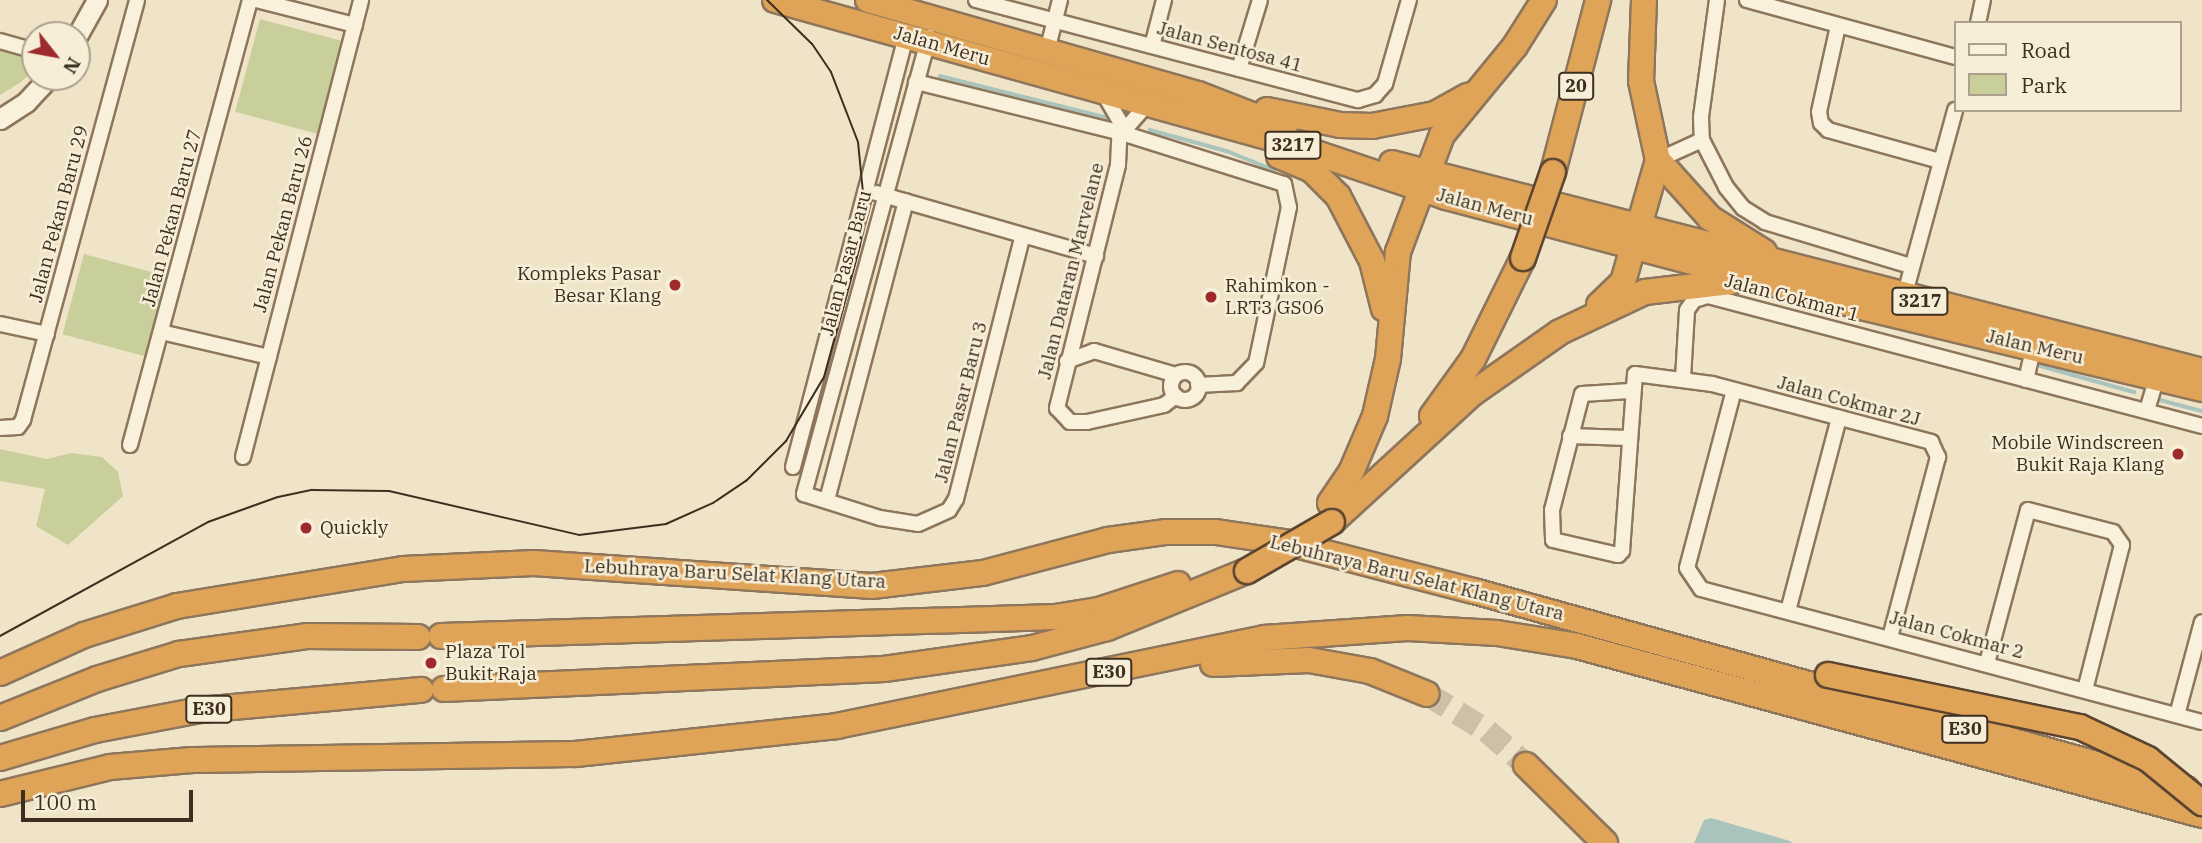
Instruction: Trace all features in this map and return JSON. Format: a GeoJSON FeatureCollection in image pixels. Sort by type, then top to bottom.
{"type":"FeatureCollection","features":[{"type":"Feature","properties":{"kind":"highway","name":"Jalan Meru"},"geometry":{"type":"LineString","coordinates":[[775,0],[919,27],[1101,90],[1425,182],[1635,238],[1819,276],[2202,371]]}},
{"type":"Feature","properties":{"kind":"highway","name":"Jalan Meru"},"geometry":{"type":"LineString","coordinates":[[868,0],[919,27],[965,28],[1198,94],[1425,182]]}},
{"type":"Feature","properties":{"kind":"highway"},"geometry":{"type":"LineString","coordinates":[[1328,511],[1352,470],[1376,416],[1389,337],[1398,252],[1442,135],[1483,86],[1544,0]]}},
{"type":"Feature","properties":{"kind":"highway","name":"20"},"geometry":{"type":"LineString","coordinates":[[1242,565],[1328,511],[1366,494],[1473,359],[1523,258],[1553,172],[1598,0]]}},
{"type":"Feature","properties":{"kind":"highway"},"geometry":{"type":"LineString","coordinates":[[1366,494],[1472,393],[1560,332],[1623,282],[1658,160],[1641,81],[1644,0]]}},
{"type":"Feature","properties":{"kind":"highway"},"geometry":{"type":"LineString","coordinates":[[1198,94],[1339,125],[1372,126],[1435,114],[1483,86]]}},
{"type":"Feature","properties":{"kind":"highway"},"geometry":{"type":"LineString","coordinates":[[1170,110],[1311,170],[1338,196],[1372,261],[1389,337]]}},
{"type":"Feature","properties":{"kind":"highway"},"geometry":{"type":"LineString","coordinates":[[1658,160],[1710,218],[1748,245],[1819,276]]}},
{"type":"Feature","properties":{"kind":"highway","name":"Jalan Meru"},"geometry":{"type":"LineString","coordinates":[[1635,238],[1772,284],[2202,389]]}},
{"type":"Feature","properties":{"kind":"highway"},"geometry":{"type":"LineString","coordinates":[[1560,332],[1645,292],[1699,282],[1772,284]]}},
{"type":"Feature","properties":{"kind":"highway","name":"20"},"geometry":{"type":"LineString","coordinates":[[1328,511],[1443,400]]}},
{"type":"Feature","properties":{"kind":"highway","name":"Lebuhraya Baru Selat Klang Utara"},"geometry":{"type":"LineString","coordinates":[[0,673],[84,635],[177,606],[403,569],[534,563],[872,586],[983,573],[1108,540],[1166,532],[1216,532],[1284,542],[1729,660],[2202,793]]}},
{"type":"Feature","properties":{"kind":"highway","name":"Lebuhraya Baru Selat Klang Utara"},"geometry":{"type":"LineString","coordinates":[[0,718],[97,679],[179,654],[307,636],[430,637],[1055,617],[1166,589],[1242,565]]}},
{"type":"Feature","properties":{"kind":"highway","name":"Lebuhraya Baru Selat Klang Utara"},"geometry":{"type":"LineString","coordinates":[[0,758],[95,730],[200,710],[433,689],[884,669],[1032,648],[1107,628],[1242,565]]}},
{"type":"Feature","properties":{"kind":"highway","name":"Lebuhraya Baru Selat Klang Utara"},"geometry":{"type":"LineString","coordinates":[[0,794],[110,767],[192,760],[589,753],[836,726],[1060,683],[1276,637],[1408,628],[1497,633],[1577,646],[2202,815]]}},
{"type":"Feature","properties":{"kind":"highway"},"geometry":{"type":"LineString","coordinates":[[1729,660],[1757,657],[1828,675],[2080,727],[2148,759],[2202,803]]}},
{"type":"Feature","properties":{"kind":"highway"},"geometry":{"type":"LineString","coordinates":[[1060,683],[1248,660],[1286,659],[1370,671],[1427,694]]}},
{"type":"Feature","properties":{"kind":"highway"},"geometry":{"type":"LineString","coordinates":[[1526,765],[1605,843]]}},
{"type":"Feature","properties":{"kind":"street"},"geometry":{"type":"LineString","coordinates":[[85,21],[97,0]]}},
{"type":"Feature","properties":{"kind":"street","name":"Jalan Pekan Baru 29"},"geometry":{"type":"LineString","coordinates":[[5,429],[23,420],[136,0]]}},
{"type":"Feature","properties":{"kind":"street","name":"Jalan Pekan Baru 27"},"geometry":{"type":"LineString","coordinates":[[130,445],[250,0]]}},
{"type":"Feature","properties":{"kind":"street"},"geometry":{"type":"LineString","coordinates":[[256,0],[355,25]]}},
{"type":"Feature","properties":{"kind":"street","name":"Jalan Pekan Baru 26"},"geometry":{"type":"LineString","coordinates":[[243,457],[361,0]]}},
{"type":"Feature","properties":{"kind":"street"},"geometry":{"type":"LineString","coordinates":[[965,28],[975,0]]}},
{"type":"Feature","properties":{"kind":"street","name":"Jalan Sentosa 41"},"geometry":{"type":"LineString","coordinates":[[975,0],[1367,100],[1385,84],[1409,0]]}},
{"type":"Feature","properties":{"kind":"street"},"geometry":{"type":"LineString","coordinates":[[1047,51],[1060,0]]}},
{"type":"Feature","properties":{"kind":"street"},"geometry":{"type":"LineString","coordinates":[[1152,46],[1164,0]]}},
{"type":"Feature","properties":{"kind":"street"},"geometry":{"type":"LineString","coordinates":[[1238,69],[1260,0]]}},
{"type":"Feature","properties":{"kind":"street"},"geometry":{"type":"LineString","coordinates":[[1717,0],[1703,82],[1702,140],[1726,187],[1743,208],[1765,222],[1912,266]]}},
{"type":"Feature","properties":{"kind":"street"},"geometry":{"type":"LineString","coordinates":[[1747,0],[1954,57]]}},
{"type":"Feature","properties":{"kind":"street"},"geometry":{"type":"LineString","coordinates":[[1978,21],[1983,0]]}},
{"type":"Feature","properties":{"kind":"street"},"geometry":{"type":"LineString","coordinates":[[1838,26],[1819,112],[1821,124],[1828,130],[1940,161]]}},
{"type":"Feature","properties":{"kind":"street"},"geometry":{"type":"LineString","coordinates":[[793,467],[874,162],[919,27]]}},
{"type":"Feature","properties":{"kind":"street","name":"Jalan Pasar Baru"},"geometry":{"type":"LineString","coordinates":[[804,494],[916,82],[919,27]]}},
{"type":"Feature","properties":{"kind":"street"},"geometry":{"type":"LineString","coordinates":[[0,41],[21,47]]}},
{"type":"Feature","properties":{"kind":"street"},"geometry":{"type":"LineString","coordinates":[[916,82],[1122,133],[1275,178],[1289,193],[1256,363],[1237,383],[1198,385]]}},
{"type":"Feature","properties":{"kind":"street"},"geometry":{"type":"LineString","coordinates":[[1101,90],[1117,112],[1122,133]]}},
{"type":"Feature","properties":{"kind":"street"},"geometry":{"type":"LineString","coordinates":[[0,119],[26,102],[36,91]]}},
{"type":"Feature","properties":{"kind":"street"},"geometry":{"type":"LineString","coordinates":[[1122,133],[1143,109],[1170,110]]}},
{"type":"Feature","properties":{"kind":"street"},"geometry":{"type":"LineString","coordinates":[[1904,297],[1954,112]]}},
{"type":"Feature","properties":{"kind":"street","name":"Jalan Dataran Marvelane"},"geometry":{"type":"LineString","coordinates":[[1122,133],[1096,257],[1057,408],[1070,422],[1087,422],[1164,405],[1176,396]]}},
{"type":"Feature","properties":{"kind":"street"},"geometry":{"type":"LineString","coordinates":[[1658,160],[1702,140]]}},
{"type":"Feature","properties":{"kind":"street"},"geometry":{"type":"LineString","coordinates":[[866,190],[1096,257]]}},
{"type":"Feature","properties":{"kind":"street"},"geometry":{"type":"LineString","coordinates":[[827,500],[906,201]]}},
{"type":"Feature","properties":{"kind":"street","name":"Jalan Pasar Baru 3"},"geometry":{"type":"LineString","coordinates":[[804,494],[880,518],[918,524],[949,510],[956,499],[1023,236]]}},
{"type":"Feature","properties":{"kind":"street","name":"Jalan Cokmar 1"},"geometry":{"type":"LineString","coordinates":[[1683,377],[1687,310],[1694,300],[1709,296],[2202,426]]}},
{"type":"Feature","properties":{"kind":"street"},"geometry":{"type":"LineString","coordinates":[[0,324],[47,334]]}},
{"type":"Feature","properties":{"kind":"street"},"geometry":{"type":"LineString","coordinates":[[1078,326],[1081,340],[1094,351],[1176,375],[1192,374],[1198,385]]}},
{"type":"Feature","properties":{"kind":"street"},"geometry":{"type":"LineString","coordinates":[[161,332],[269,357]]}},
{"type":"Feature","properties":{"kind":"street"},"geometry":{"type":"LineString","coordinates":[[2026,380],[2034,346]]}},
{"type":"Feature","properties":{"kind":"street"},"geometry":{"type":"LineString","coordinates":[[1067,361],[1094,351]]}},
{"type":"Feature","properties":{"kind":"street","name":"Jalan Cokmar 2J"},"geometry":{"type":"LineString","coordinates":[[1630,391],[1635,374],[1683,377],[1931,442],[1938,457],[1890,637]]}},
{"type":"Feature","properties":{"kind":"street"},"geometry":{"type":"LineString","coordinates":[[1176,375],[1171,386],[1176,396],[1192,397],[1198,385]]}},
{"type":"Feature","properties":{"kind":"street"},"geometry":{"type":"LineString","coordinates":[[2147,410],[2157,378]]}},
{"type":"Feature","properties":{"kind":"street","name":"Jalan Cokmar 2"},"geometry":{"type":"LineString","coordinates":[[1734,390],[1688,568],[1700,589],[1890,637],[2202,722]]}},
{"type":"Feature","properties":{"kind":"street"},"geometry":{"type":"LineString","coordinates":[[1584,391],[1630,391],[1622,551],[1618,555],[1551,538],[1552,510],[1570,436],[1584,391]]}},
{"type":"Feature","properties":{"kind":"street"},"geometry":{"type":"LineString","coordinates":[[1788,611],[1839,418]]}},
{"type":"Feature","properties":{"kind":"street"},"geometry":{"type":"LineString","coordinates":[[1570,436],[1628,438]]}},
{"type":"Feature","properties":{"kind":"street"},"geometry":{"type":"LineString","coordinates":[[1987,663],[2028,510],[2113,532],[2122,545],[2085,690]]}},
{"type":"Feature","properties":{"kind":"street"},"geometry":{"type":"LineString","coordinates":[[2177,715],[2202,622]]}},
{"type":"Feature","properties":{"kind":"green space"},"geometry":{"type":"Polygon","coordinates":[[[260,19],[343,41],[318,134],[235,112],[260,19]]]}},
{"type":"Feature","properties":{"kind":"green space"},"geometry":{"type":"Polygon","coordinates":[[[0,50],[21,57],[21,82],[0,95],[0,50]]]}},
{"type":"Feature","properties":{"kind":"green space"},"geometry":{"type":"Polygon","coordinates":[[[84,254],[174,278],[152,358],[63,334],[84,254]]]}},
{"type":"Feature","properties":{"kind":"green space"},"geometry":{"type":"Polygon","coordinates":[[[0,449],[47,459],[71,453],[102,457],[118,472],[123,496],[68,545],[36,526],[45,489],[0,481],[0,449]]]}},
{"type":"Feature","properties":{"kind":"water"},"geometry":{"type":"Polygon","coordinates":[[[1711,818],[1792,843],[1694,843],[1704,820],[1711,818]]]}},
{"type":"Feature","properties":{"kind":"waterway"},"geometry":{"type":"LineString","coordinates":[[940,76],[1112,119]]}},
{"type":"Feature","properties":{"kind":"waterway"},"geometry":{"type":"LineString","coordinates":[[1150,130],[1227,151],[1274,170]]}},
{"type":"Feature","properties":{"kind":"waterway"},"geometry":{"type":"LineString","coordinates":[[2041,366],[2134,392]]}},
{"type":"Feature","properties":{"kind":"waterway"},"geometry":{"type":"LineString","coordinates":[[2160,400],[2202,411]]}},
{"type":"Feature","properties":{"kind":"tunnel"},"geometry":{"type":"LineString","coordinates":[[1427,694],[1487,731],[1526,765]]}},
{"type":"Feature","properties":{"kind":"tram line"},"geometry":{"type":"LineString","coordinates":[[0,636],[208,522],[278,497],[312,490],[389,491],[579,535],[666,524],[713,503],[746,481],[786,441],[824,377],[860,245],[864,203],[858,142],[831,72],[812,44],[767,0]]}},
{"type":"Feature","properties":{"kind":"place","name":"Kompleks Pasar Besar Klang"},"geometry":{"type":"Point","coordinates":[675,285]}},
{"type":"Feature","properties":{"kind":"place","name":"Rahimkon - LRT3 GS06"},"geometry":{"type":"Point","coordinates":[1211,297]}},
{"type":"Feature","properties":{"kind":"place","name":"Mobile Windscreen Bukit Raja Klang"},"geometry":{"type":"Point","coordinates":[2178,454]}},
{"type":"Feature","properties":{"kind":"place","name":"Quickly"},"geometry":{"type":"Point","coordinates":[306,528]}},
{"type":"Feature","properties":{"kind":"place","name":"Plaza Tol Bukit Raja"},"geometry":{"type":"Point","coordinates":[431,663]}}]}
